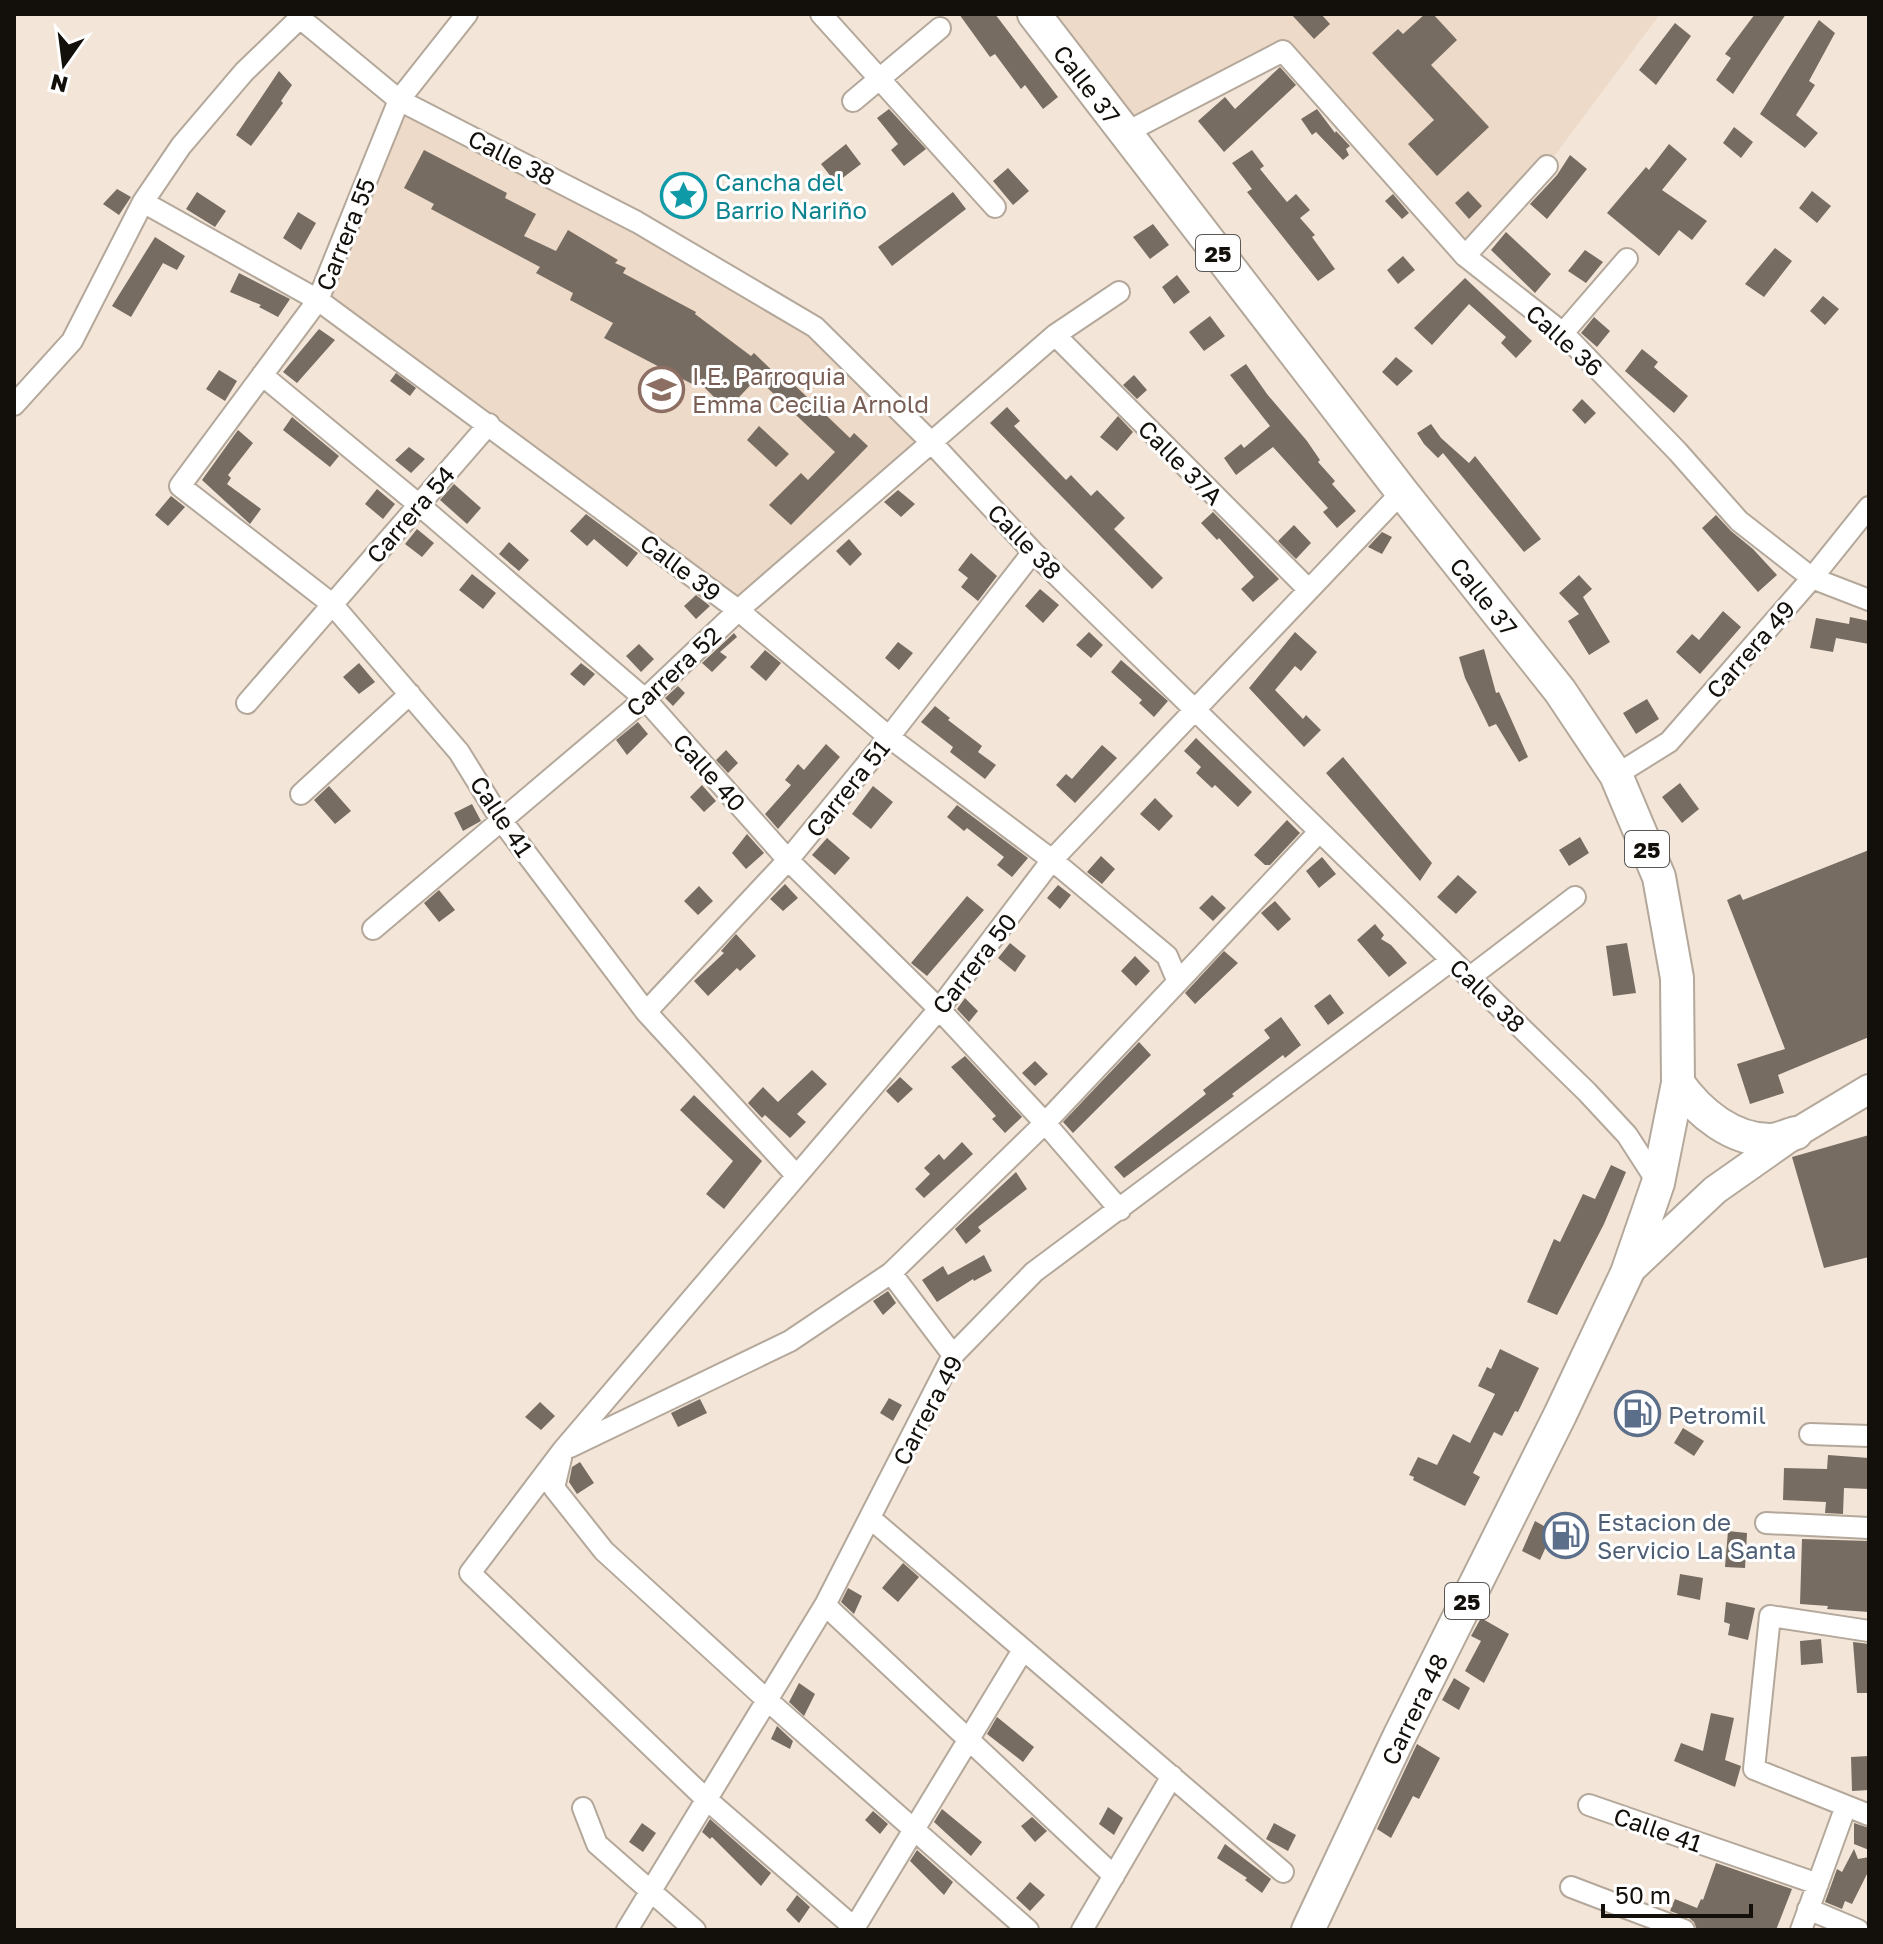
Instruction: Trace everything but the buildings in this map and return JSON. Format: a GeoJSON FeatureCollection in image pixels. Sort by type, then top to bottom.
{"type":"FeatureCollection","features":[{"type":"Feature","properties":{"kind":"main road","name":"Calle 37"},"geometry":{"type":"LineString","coordinates":[[1034,14],[1402,492],[1560,691],[1616,775],[1659,877],[1677,978],[1678,1083],[1658,1183],[1627,1273]]}},
{"type":"Feature","properties":{"kind":"main road"},"geometry":{"type":"LineString","coordinates":[[1678,1083],[1704,1114],[1733,1130],[1758,1139],[1774,1140],[1796,1133]]}},
{"type":"Feature","properties":{"kind":"main road"},"geometry":{"type":"LineString","coordinates":[[1627,1273],[1715,1190],[1796,1133],[1869,1089]]}},
{"type":"Feature","properties":{"kind":"main road","name":"Carrera 48"},"geometry":{"type":"LineString","coordinates":[[1308,1930],[1399,1737],[1560,1415],[1627,1273]]}},
{"type":"Feature","properties":{"kind":"street","name":"Carrera 55"},"geometry":{"type":"LineString","coordinates":[[180,486],[318,300],[399,100],[467,14]]}},
{"type":"Feature","properties":{"kind":"street"},"geometry":{"type":"LineString","coordinates":[[821,14],[995,207]]}},
{"type":"Feature","properties":{"kind":"street","name":"Calle 38"},"geometry":{"type":"LineString","coordinates":[[302,16],[399,100],[637,222],[815,327],[931,442],[1033,552],[1587,1092],[1627,1135],[1658,1183]]}},
{"type":"Feature","properties":{"kind":"street"},"geometry":{"type":"LineString","coordinates":[[14,405],[72,341],[143,202],[181,146],[244,72],[302,16]]}},
{"type":"Feature","properties":{"kind":"street"},"geometry":{"type":"LineString","coordinates":[[853,101],[940,28]]}},
{"type":"Feature","properties":{"kind":"street","name":"Calle 36"},"geometry":{"type":"LineString","coordinates":[[1125,133],[1283,51],[1465,256],[1563,333],[1678,452],[1739,521],[1812,578],[1869,600]]}},
{"type":"Feature","properties":{"kind":"street"},"geometry":{"type":"LineString","coordinates":[[1465,256],[1547,166]]}},
{"type":"Feature","properties":{"kind":"street","name":"Calle 39"},"geometry":{"type":"LineString","coordinates":[[143,202],[318,300],[738,610],[889,737],[1052,860],[1167,956],[1178,982]]}},
{"type":"Feature","properties":{"kind":"street"},"geometry":{"type":"LineString","coordinates":[[1563,333],[1627,259]]}},
{"type":"Feature","properties":{"kind":"street","name":"Carrera 52"},"geometry":{"type":"LineString","coordinates":[[373,929],[645,699],[738,610],[1055,335],[1119,292]]}},
{"type":"Feature","properties":{"kind":"street","name":"Calle 37A"},"geometry":{"type":"LineString","coordinates":[[1055,335],[1308,589]]}},
{"type":"Feature","properties":{"kind":"street","name":"Calle 40"},"geometry":{"type":"LineString","coordinates":[[262,375],[645,699],[788,860],[939,1009],[1045,1123],[1120,1210]]}},
{"type":"Feature","properties":{"kind":"street","name":"Carrera 54"},"geometry":{"type":"LineString","coordinates":[[247,703],[489,424]]}},
{"type":"Feature","properties":{"kind":"street","name":"Calle 41"},"geometry":{"type":"LineString","coordinates":[[180,486],[332,604],[459,752],[501,820],[646,1012],[796,1175]]}},
{"type":"Feature","properties":{"kind":"street","name":"Carrera 50"},"geometry":{"type":"LineString","coordinates":[[705,1798],[470,1573],[563,1450],[939,1009],[1052,860],[1402,492]]}},
{"type":"Feature","properties":{"kind":"street","name":"Carrera 49"},"geometry":{"type":"LineString","coordinates":[[1616,775],[1669,742],[1812,578],[1869,507]]}},
{"type":"Feature","properties":{"kind":"street","name":"Carrera 51"},"geometry":{"type":"LineString","coordinates":[[646,1012],[788,860],[889,737],[1033,552]]}},
{"type":"Feature","properties":{"kind":"street"},"geometry":{"type":"LineString","coordinates":[[301,794],[410,694]]}},
{"type":"Feature","properties":{"kind":"street"},"geometry":{"type":"LineString","coordinates":[[1028,1930],[767,1700],[604,1551],[554,1488],[563,1450],[790,1341],[891,1273],[1045,1123],[1319,832]]}},
{"type":"Feature","properties":{"kind":"street"},"geometry":{"type":"LineString","coordinates":[[1470,977],[1575,897]]}},
{"type":"Feature","properties":{"kind":"street","name":"Carrera 49"},"geometry":{"type":"LineString","coordinates":[[627,1930],[649,1889],[825,1605],[953,1355],[1034,1272],[1452,960]]}},
{"type":"Feature","properties":{"kind":"street"},"geometry":{"type":"LineString","coordinates":[[891,1273],[953,1355]]}},
{"type":"Feature","properties":{"kind":"street"},"geometry":{"type":"LineString","coordinates":[[1810,1434],[1869,1436]]}},
{"type":"Feature","properties":{"kind":"street"},"geometry":{"type":"LineString","coordinates":[[870,1518],[1283,1872]]}},
{"type":"Feature","properties":{"kind":"street"},"geometry":{"type":"LineString","coordinates":[[1766,1523],[1869,1528]]}},
{"type":"Feature","properties":{"kind":"street"},"geometry":{"type":"LineString","coordinates":[[825,1605],[1114,1876]]}},
{"type":"Feature","properties":{"kind":"street"},"geometry":{"type":"LineString","coordinates":[[1869,1631],[1770,1616],[1754,1769],[1869,1815]]}},
{"type":"Feature","properties":{"kind":"street"},"geometry":{"type":"LineString","coordinates":[[705,1798],[855,1929],[1023,1650]]}},
{"type":"Feature","properties":{"kind":"street"},"geometry":{"type":"LineString","coordinates":[[1082,1930],[1172,1776]]}},
{"type":"Feature","properties":{"kind":"street","name":"Calle 41"},"geometry":{"type":"LineString","coordinates":[[1589,1805],[1818,1884]]}},
{"type":"Feature","properties":{"kind":"street"},"geometry":{"type":"LineString","coordinates":[[1801,1930],[1846,1806]]}},
{"type":"Feature","properties":{"kind":"street"},"geometry":{"type":"LineString","coordinates":[[583,1808],[597,1844],[695,1930]]}},
{"type":"Feature","properties":{"kind":"street"},"geometry":{"type":"LineString","coordinates":[[1571,1887],[1684,1930]]}},
{"type":"Feature","properties":{"kind":"street"},"geometry":{"type":"LineString","coordinates":[[1808,1909],[1858,1930]]}},
{"type":"Feature","properties":{"kind":"shaded area"},"geometry":{"type":"Polygon","coordinates":[[[1040,14],[1660,14],[1547,166],[1465,256],[1283,51],[1125,133],[1040,14]]]}},
{"type":"Feature","properties":{"kind":"shaded area","name":"I.E. Parroquia Emma Cecilia Arnold"},"geometry":{"type":"Polygon","coordinates":[[[397,105],[820,331],[927,446],[743,606],[326,297],[397,105]]]}},
{"type":"Feature","properties":{"kind":"place","name":"Cancha del Barrio Nariño"},"geometry":{"type":"Point","coordinates":[684,195]}},
{"type":"Feature","properties":{"kind":"place","name":"I.E. Parroquia Emma Cecilia Arnold"},"geometry":{"type":"Point","coordinates":[661,389]}},
{"type":"Feature","properties":{"kind":"place","name":"Petromil"},"geometry":{"type":"Point","coordinates":[1637,1414]}},
{"type":"Feature","properties":{"kind":"place","name":"Estacion de Servicio La Santa"},"geometry":{"type":"Point","coordinates":[1566,1535]}}]}
